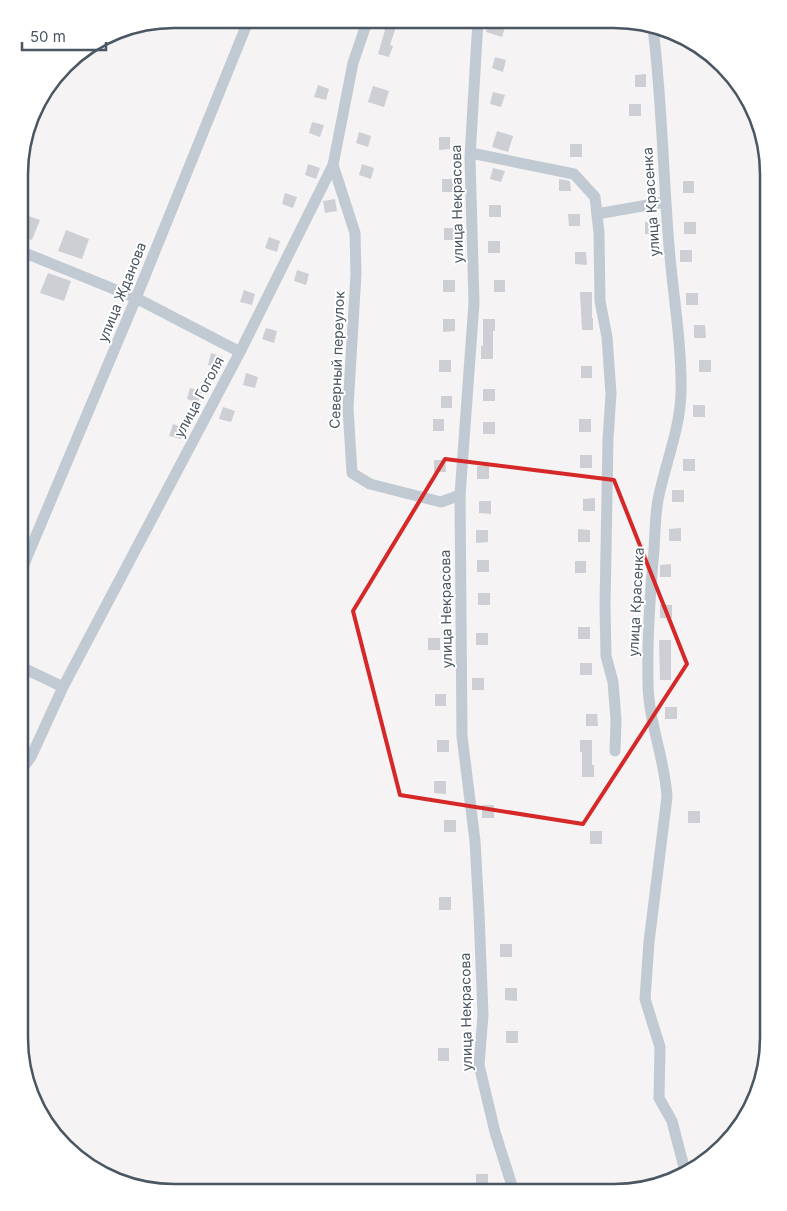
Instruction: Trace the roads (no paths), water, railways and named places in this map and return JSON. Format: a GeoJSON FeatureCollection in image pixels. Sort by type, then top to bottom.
{"type":"FeatureCollection","features":[{"type":"Feature","properties":{"kind":"street","name":"улица Жданова"},"geometry":{"type":"LineString","coordinates":[[28,557],[245,28]]}},
{"type":"Feature","properties":{"kind":"street","name":"улица Гоголя"},"geometry":{"type":"LineString","coordinates":[[28,761],[63,687],[240,352],[333,165],[353,62],[365,28]]}},
{"type":"Feature","properties":{"kind":"street","name":"улица Некрасова"},"geometry":{"type":"LineString","coordinates":[[478,28],[471,153],[474,303],[460,495],[462,736],[475,841],[479,913],[483,1015],[479,1065],[495,1132],[511,1184]]}},
{"type":"Feature","properties":{"kind":"street","name":"улица Красенка"},"geometry":{"type":"LineString","coordinates":[[654,33],[659,76],[665,202],[678,333],[681,394],[674,443],[658,500],[648,608],[648,685],[655,736],[666,780],[667,797],[649,942],[645,1000],[660,1047],[659,1098],[672,1121],[684,1165]]}},
{"type":"Feature","properties":{"kind":"street","name":"улица Красенка"},"geometry":{"type":"LineString","coordinates":[[471,153],[574,174],[595,197],[599,233],[600,301],[607,338],[611,394],[608,439],[605,606],[606,656],[613,682],[616,720],[615,751]]}},
{"type":"Feature","properties":{"kind":"street","name":"Северный переулок"},"geometry":{"type":"LineString","coordinates":[[333,165],[355,233],[356,274],[348,408],[352,473],[370,484],[441,502],[460,495]]}},
{"type":"Feature","properties":{"kind":"street"},"geometry":{"type":"LineString","coordinates":[[597,214],[665,202]]}},
{"type":"Feature","properties":{"kind":"street"},"geometry":{"type":"LineString","coordinates":[[28,254],[136,298],[240,352]]}},
{"type":"Feature","properties":{"kind":"street"},"geometry":{"type":"LineString","coordinates":[[28,670],[63,687]]}}]}
